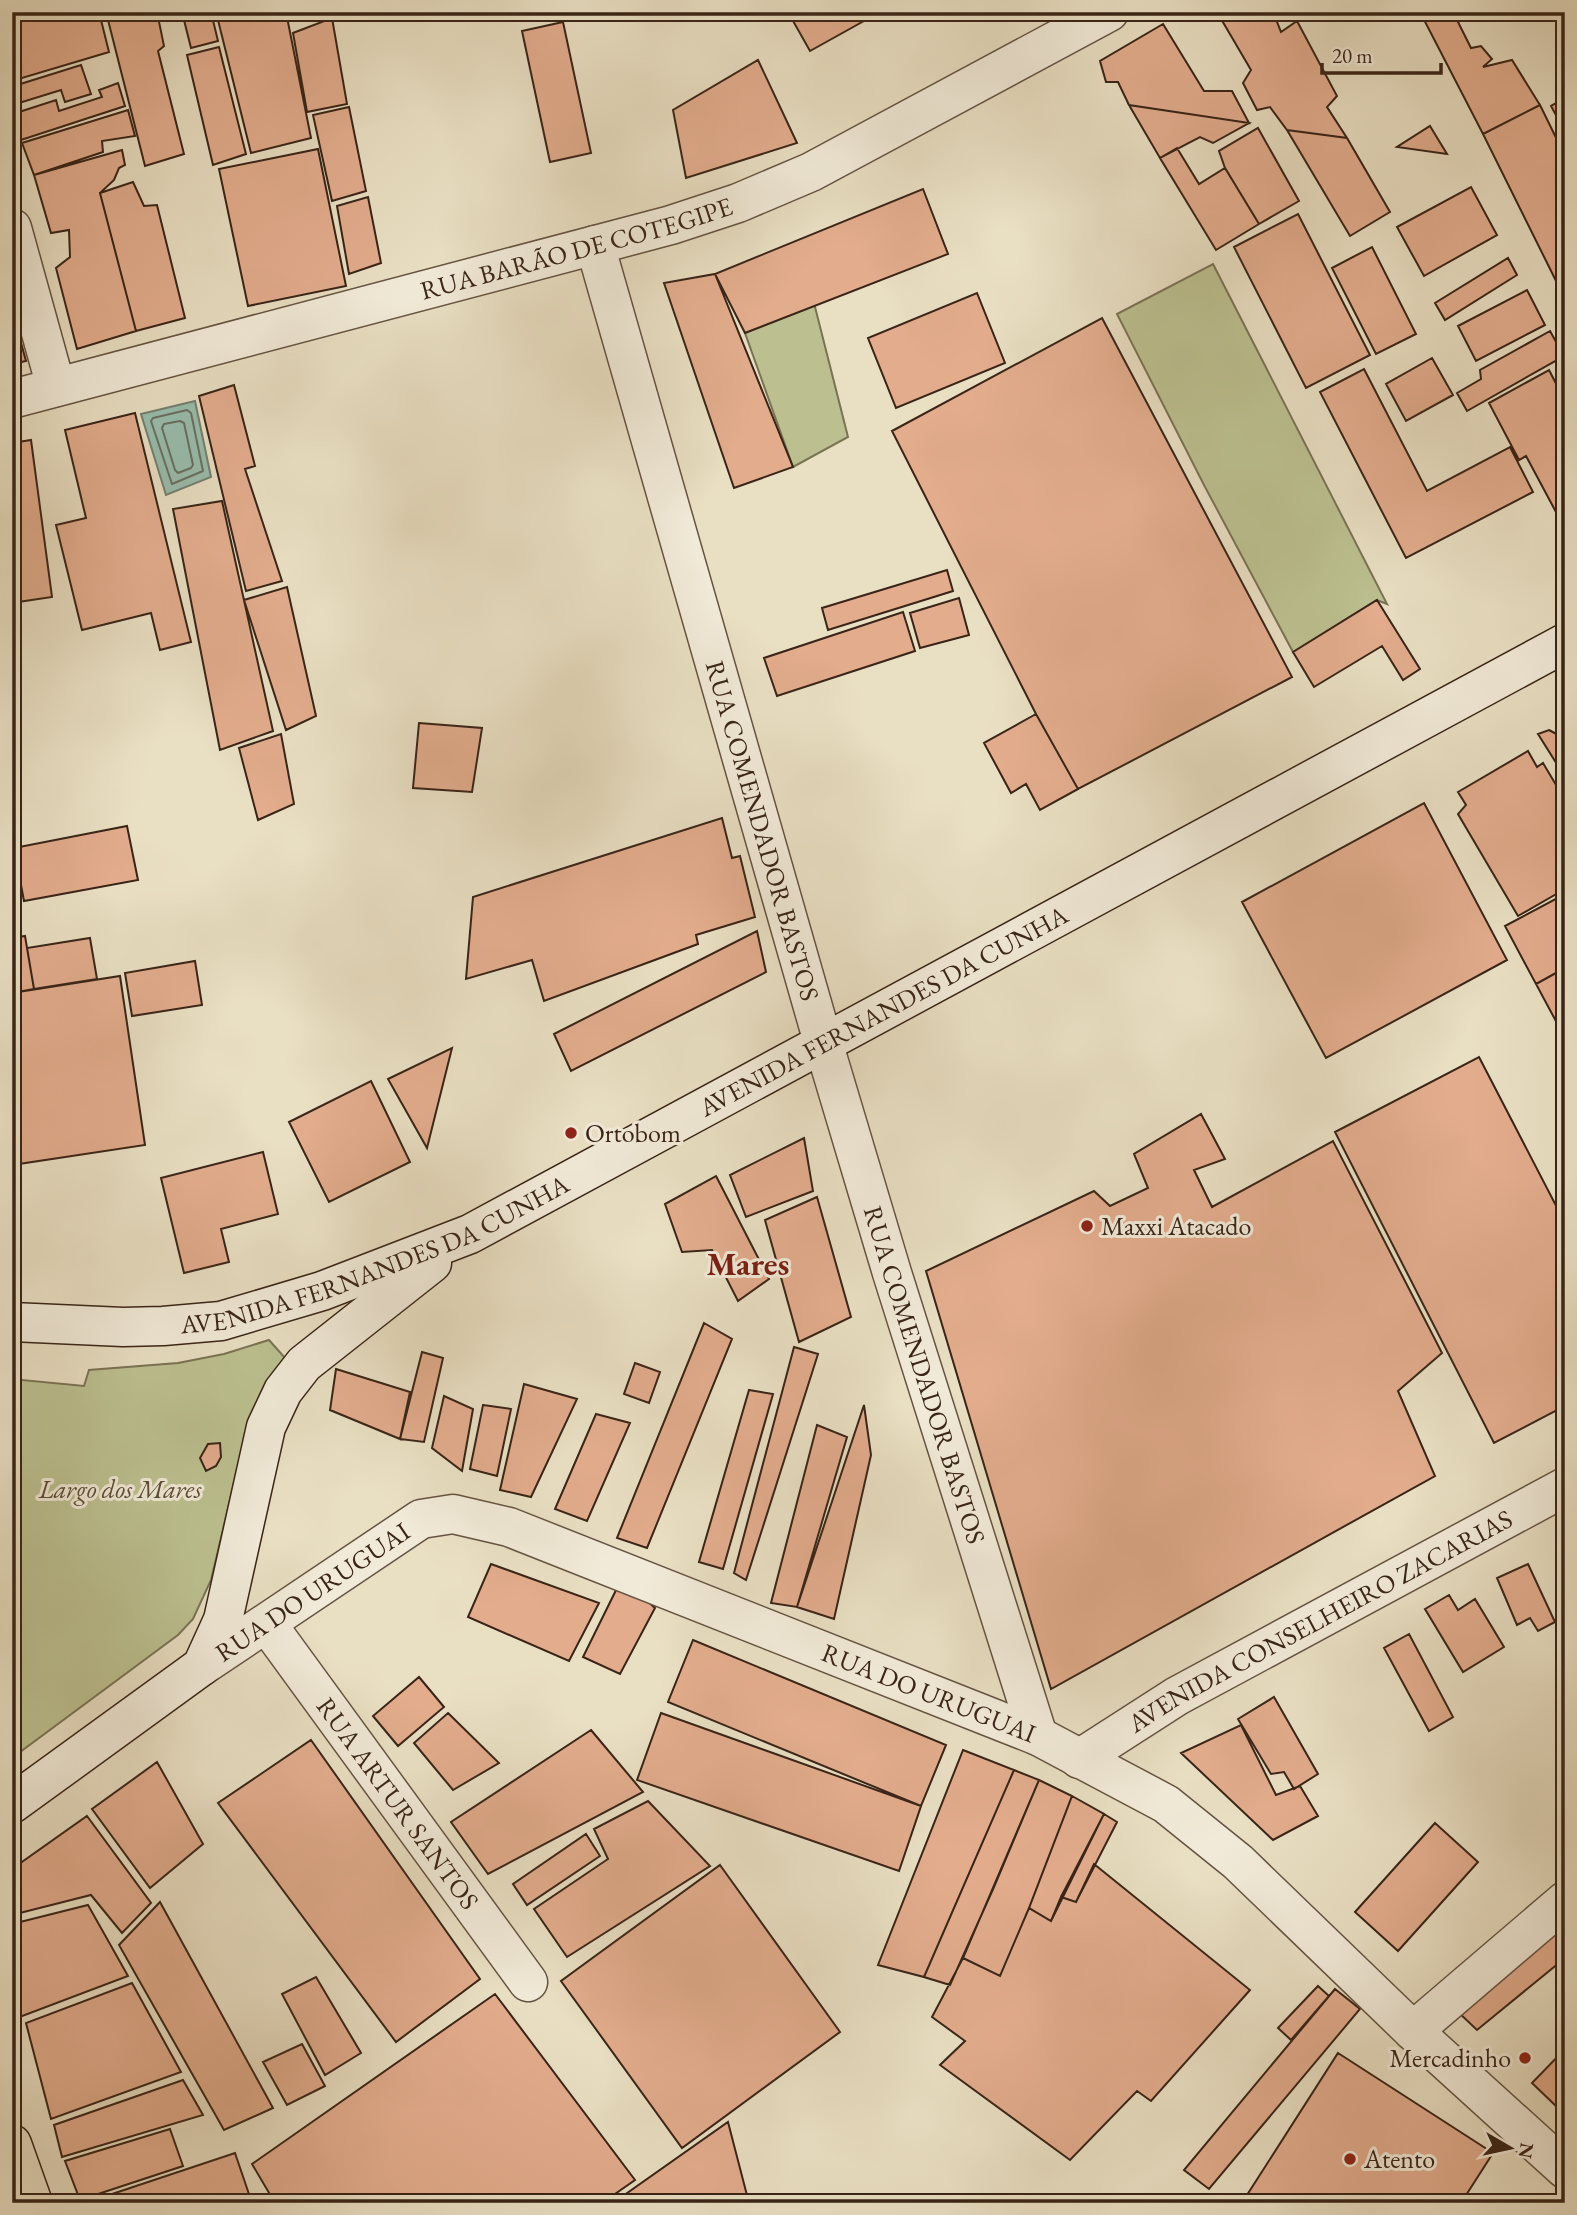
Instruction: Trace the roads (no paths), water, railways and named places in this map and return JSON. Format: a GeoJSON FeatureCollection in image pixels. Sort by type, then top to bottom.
{"type":"FeatureCollection","features":[{"type":"Feature","properties":{"kind":"main road"},"geometry":{"type":"LineString","coordinates":[[12,2144],[33,2203]]}},
{"type":"Feature","properties":{"kind":"street","name":"RUA BARÃO DE COTEGIPE"},"geometry":{"type":"LineString","coordinates":[[12,399],[671,225],[738,203],[811,172],[1109,12]]}},
{"type":"Feature","properties":{"kind":"street"},"geometry":{"type":"LineString","coordinates":[[12,228],[55,387]]}},
{"type":"Feature","properties":{"kind":"street","name":"RUA COMENDADOR BASTOS"},"geometry":{"type":"LineString","coordinates":[[595,245],[896,1286],[1038,1736]]}},
{"type":"Feature","properties":{"kind":"street","name":"AVENIDA FERNANDES DA CUNHA"},"geometry":{"type":"LineString","coordinates":[[12,1322],[123,1327],[221,1321],[322,1292],[470,1234],[1565,643]]}},
{"type":"Feature","properties":{"kind":"street"},"geometry":{"type":"LineString","coordinates":[[12,1804],[202,1666],[223,1620],[266,1427],[283,1391],[304,1364],[470,1234]]}},
{"type":"Feature","properties":{"kind":"street","name":"AVENIDA CONSELHEIRO ZACARIAS"},"geometry":{"type":"LineString","coordinates":[[1079,1759],[1177,1696],[1565,1487]]}},
{"type":"Feature","properties":{"kind":"street","name":"RUA DO URUGUAI"},"geometry":{"type":"LineString","coordinates":[[202,1666],[421,1519],[453,1514],[509,1527],[1038,1736],[1166,1804],[1238,1862],[1413,2031],[1565,2169]]}},
{"type":"Feature","properties":{"kind":"street","name":"RUA ARTUR SANTOS"},"geometry":{"type":"LineString","coordinates":[[267,1624],[528,1982]]}},
{"type":"Feature","properties":{"kind":"street"},"geometry":{"type":"LineString","coordinates":[[1413,2031],[1565,1901]]}},
{"type":"Feature","properties":{"kind":"water"},"geometry":{"type":"Polygon","coordinates":[[[195,401],[211,477],[166,495],[141,414],[195,401]]]}},
{"type":"Feature","properties":{"kind":"place","name":"Ortobom"},"geometry":{"type":"Point","coordinates":[571,1133]}},
{"type":"Feature","properties":{"kind":"place","name":"Maxxi Atacado"},"geometry":{"type":"Point","coordinates":[1087,1226]}},
{"type":"Feature","properties":{"kind":"place","name":"Mercadinho"},"geometry":{"type":"Point","coordinates":[1525,2058]}},
{"type":"Feature","properties":{"kind":"place","name":"Atento"},"geometry":{"type":"Point","coordinates":[1350,2159]}},
{"type":"Feature","properties":{"kind":"district","name":"Mares"},"geometry":{"type":"Point","coordinates":[748,1263]}},
{"type":"Feature","properties":{"kind":"park label","name":"Largo dos Mares"},"geometry":{"type":"Point","coordinates":[120,1489]}}]}
